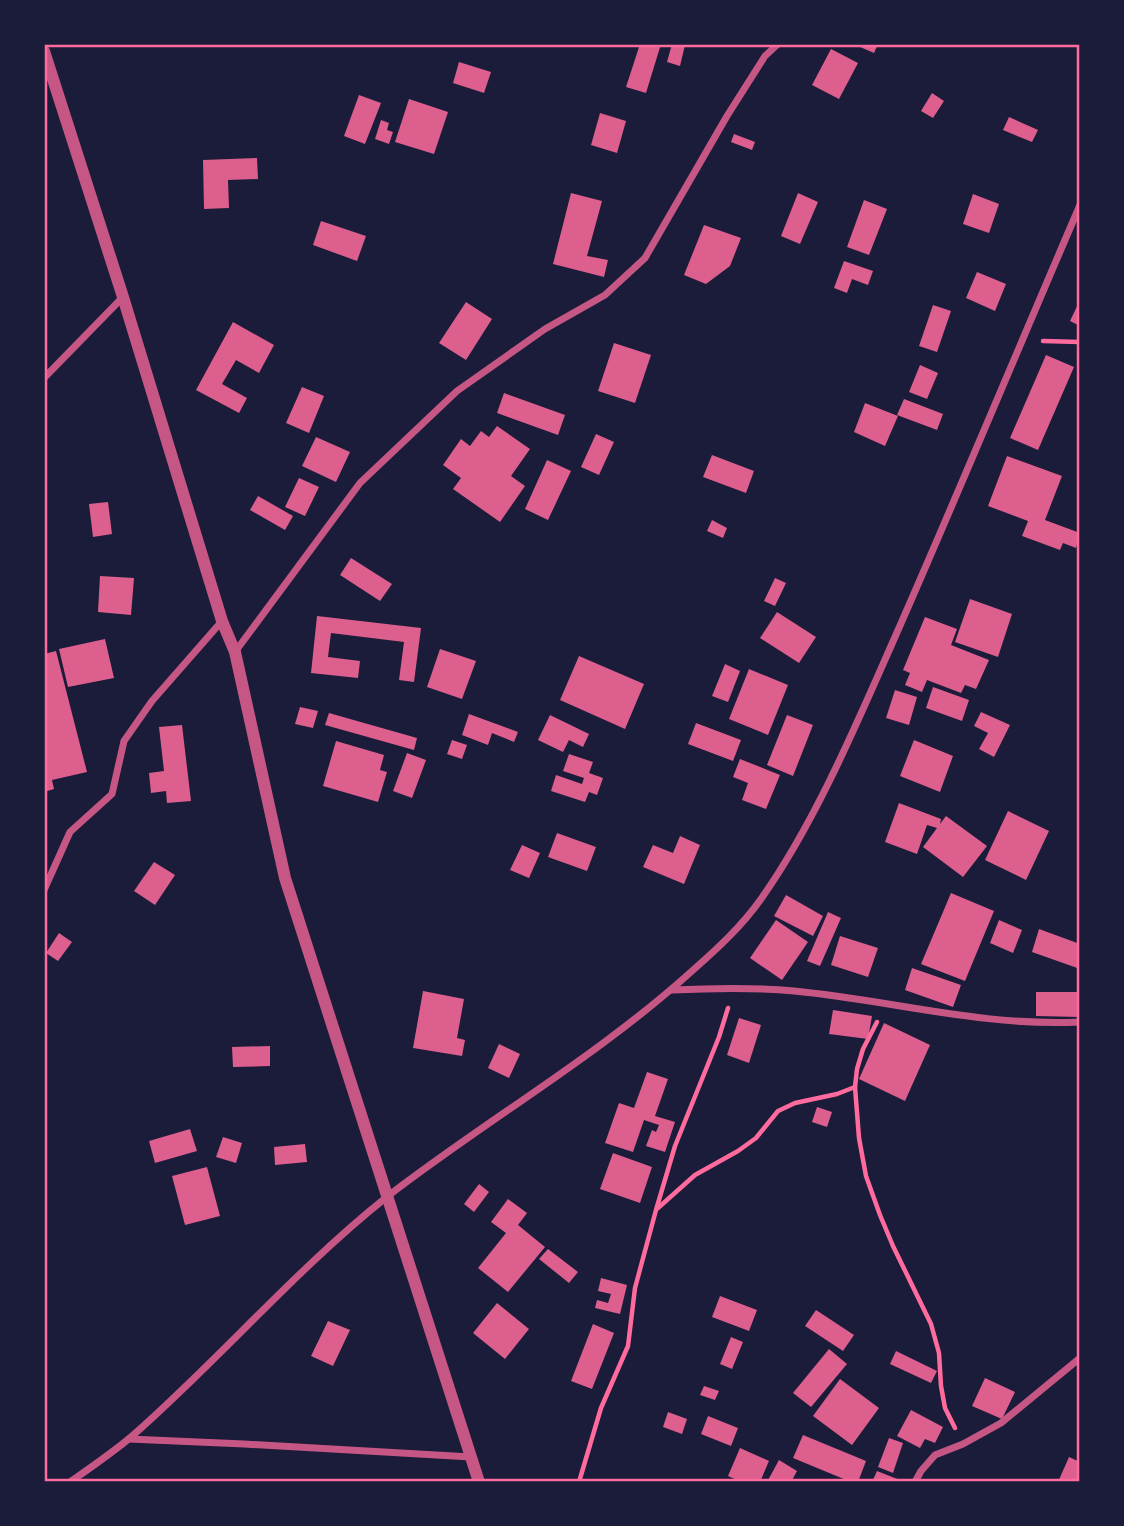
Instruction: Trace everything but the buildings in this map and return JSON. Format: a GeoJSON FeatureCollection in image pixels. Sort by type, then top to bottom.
{"type":"FeatureCollection","features":[{"type":"Feature","properties":{"kind":"street"},"geometry":{"type":"LineString","coordinates":[[235,652],[360,484],[457,391],[545,329],[605,295],[645,258],[734,106],[765,57],[778,44]]}},
{"type":"Feature","properties":{"kind":"street"},"geometry":{"type":"LineString","coordinates":[[44,51],[222,621],[235,652],[285,878],[479,1482]]}},
{"type":"Feature","properties":{"kind":"street"},"geometry":{"type":"LineString","coordinates":[[70,1482],[129,1439],[291,1283],[386,1198],[598,1047],[671,990],[729,938],[760,902],[816,808],[982,439],[1080,205]]}},
{"type":"Feature","properties":{"kind":"street"},"geometry":{"type":"LineString","coordinates":[[44,378],[122,297]]}},
{"type":"Feature","properties":{"kind":"street"},"geometry":{"type":"LineString","coordinates":[[44,890],[70,832],[112,794],[124,741],[152,701],[222,621]]}},
{"type":"Feature","properties":{"kind":"street"},"geometry":{"type":"LineString","coordinates":[[671,990],[734,987],[795,991],[965,1017],[1017,1022],[1080,1021]]}},
{"type":"Feature","properties":{"kind":"street"},"geometry":{"type":"LineString","coordinates":[[915,1482],[920,1471],[935,1455],[963,1444],[1001,1423],[1080,1359]]}},
{"type":"Feature","properties":{"kind":"street"},"geometry":{"type":"LineString","coordinates":[[129,1439],[471,1457]]}},
{"type":"Feature","properties":{"kind":"path"},"geometry":{"type":"LineString","coordinates":[[1023,340],[1080,342]]}},
{"type":"Feature","properties":{"kind":"path"},"geometry":{"type":"LineString","coordinates":[[579,1482],[601,1408],[628,1346],[635,1288],[675,1146],[719,1037],[734,987]]}},
{"type":"Feature","properties":{"kind":"path"},"geometry":{"type":"LineString","coordinates":[[884,1004],[863,1049],[857,1069],[855,1087],[859,1138],[866,1176],[880,1215],[931,1324],[939,1353],[945,1408],[963,1444]]}},
{"type":"Feature","properties":{"kind":"path"},"geometry":{"type":"LineString","coordinates":[[656,1210],[695,1175],[738,1151],[755,1138],[778,1111],[855,1087]]}}]}
